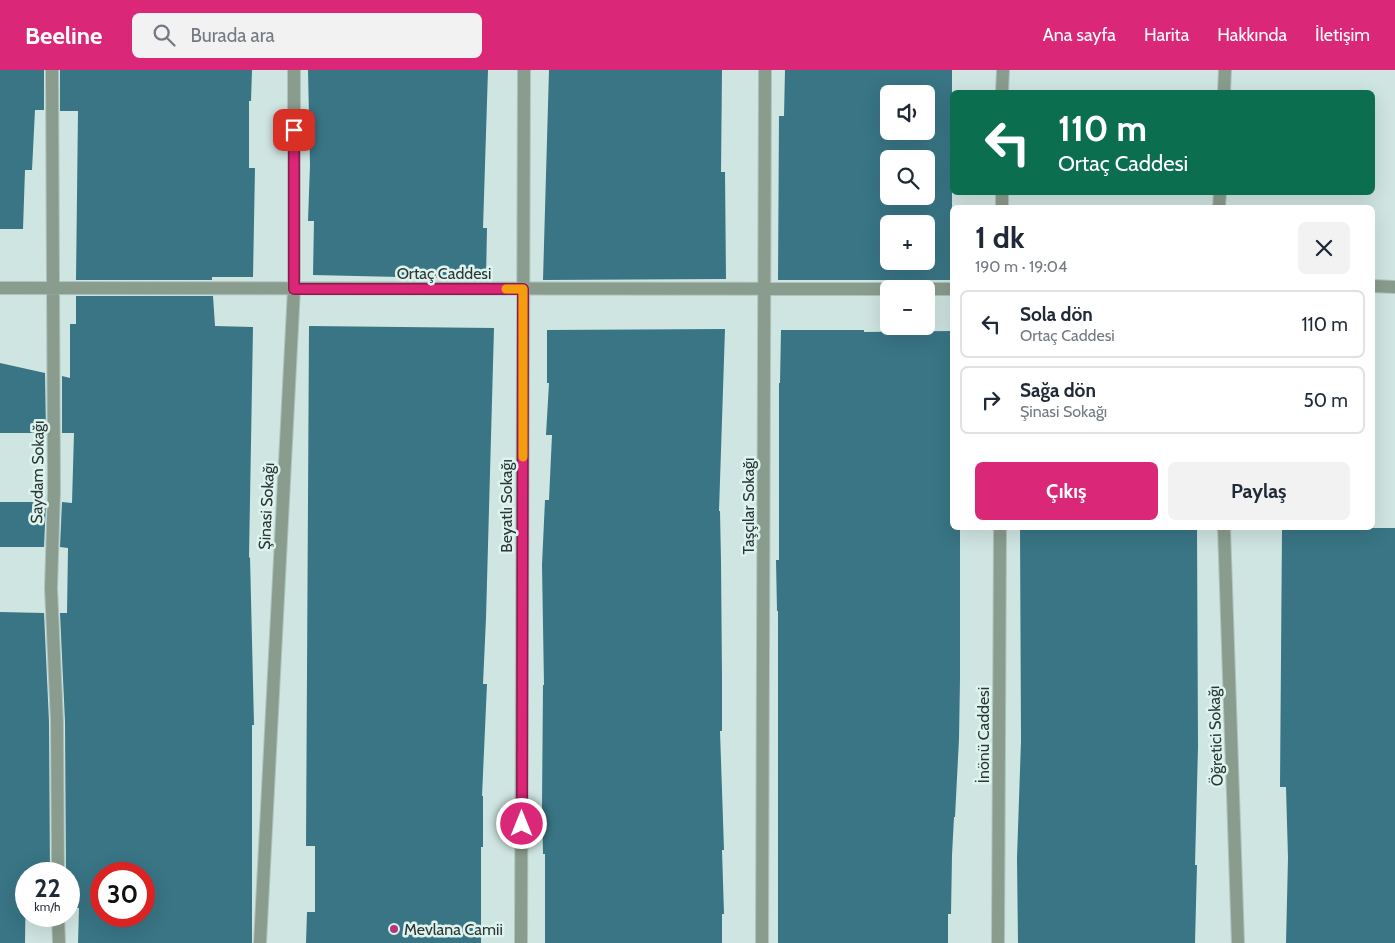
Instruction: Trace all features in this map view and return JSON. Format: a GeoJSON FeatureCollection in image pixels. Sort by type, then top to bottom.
{"type":"FeatureCollection","features":[{"type":"Feature","properties":{"kind":"street","name":"Saydam Sokağı"},"geometry":{"type":"LineString","coordinates":[[52,70],[54,492],[51,588],[57,722],[58,862]]}},
{"type":"Feature","properties":{"kind":"street","name":"Şinasi Sokağı"},"geometry":{"type":"LineString","coordinates":[[260,943],[294,289],[294,70]]}},
{"type":"Feature","properties":{"kind":"street","name":"Beyatlı Sokağı"},"geometry":{"type":"LineString","coordinates":[[521,943],[524,70]]}},
{"type":"Feature","properties":{"kind":"street","name":"Taşçılar Sokağı"},"geometry":{"type":"LineString","coordinates":[[762,943],[765,70]]}},
{"type":"Feature","properties":{"kind":"street"},"geometry":{"type":"LineString","coordinates":[[1002,70],[1002,90]]}},
{"type":"Feature","properties":{"kind":"street"},"geometry":{"type":"LineString","coordinates":[[1224,90],[1226,70]]}},
{"type":"Feature","properties":{"kind":"street"},"geometry":{"type":"LineString","coordinates":[[1375,286],[1395,287]]}},
{"type":"Feature","properties":{"kind":"street","name":"Ortaç Caddesi"},"geometry":{"type":"LineString","coordinates":[[0,288],[880,289]]}},
{"type":"Feature","properties":{"kind":"street"},"geometry":{"type":"LineString","coordinates":[[935,289],[950,289]]}},
{"type":"Feature","properties":{"kind":"street","name":"İnönü Caddesi"},"geometry":{"type":"LineString","coordinates":[[998,943],[1000,530]]}},
{"type":"Feature","properties":{"kind":"street","name":"Öğretici Sokağı"},"geometry":{"type":"LineString","coordinates":[[1224,530],[1238,943]]}},
{"type":"Feature","properties":{"kind":"street"},"geometry":{"type":"LineString","coordinates":[[58,927],[59,943]]}},
{"type":"Feature","properties":{"kind":"building"},"geometry":{"type":"Polygon","coordinates":[[[0,70],[44,70],[44,110],[35,110],[32,170],[25,170],[23,229],[0,229],[0,70]]]}},
{"type":"Feature","properties":{"kind":"building"},"geometry":{"type":"Polygon","coordinates":[[[60,70],[252,70],[251,101],[249,101],[249,168],[255,168],[253,277],[212,277],[212,280],[76,280],[78,111],[60,111],[60,70]]]}},
{"type":"Feature","properties":{"kind":"building"},"geometry":{"type":"Polygon","coordinates":[[[308,70],[488,70],[483,228],[487,228],[486,279],[313,275],[314,221],[308,221],[310,165],[308,70]]]}},
{"type":"Feature","properties":{"kind":"building"},"geometry":{"type":"Polygon","coordinates":[[[549,70],[722,70],[721,172],[725,172],[726,279],[543,280],[549,70]]]}},
{"type":"Feature","properties":{"kind":"building"},"geometry":{"type":"Polygon","coordinates":[[[785,70],[952,70],[952,90],[950,90],[950,195],[952,195],[952,205],[950,205],[950,280],[778,280],[779,116],[784,116],[785,70]]]}},
{"type":"Feature","properties":{"kind":"building"},"geometry":{"type":"Polygon","coordinates":[[[76,296],[213,296],[215,326],[253,327],[249,558],[254,725],[252,725],[252,943],[78,943],[78,927],[80,927],[80,862],[66,862],[65,722],[60,613],[67,613],[68,548],[60,547],[62,502],[72,503],[74,433],[62,433],[62,376],[70,378],[70,324],[76,324],[76,296]]]}},
{"type":"Feature","properties":{"kind":"building"},"geometry":{"type":"Polygon","coordinates":[[[309,326],[494,328],[483,684],[487,684],[482,796],[481,943],[306,943],[307,912],[315,912],[315,846],[306,846],[309,326]]]}},
{"type":"Feature","properties":{"kind":"building"},"geometry":{"type":"Polygon","coordinates":[[[725,329],[719,511],[722,679],[722,731],[720,731],[724,850],[722,850],[724,914],[722,914],[722,943],[545,943],[545,854],[543,854],[542,805],[544,685],[542,565],[545,500],[549,500],[552,435],[546,435],[549,383],[547,383],[547,330],[725,329]]]}},
{"type":"Feature","properties":{"kind":"building"},"geometry":{"type":"Polygon","coordinates":[[[781,330],[864,330],[864,332],[880,332],[880,335],[935,335],[935,331],[950,331],[950,530],[960,530],[960,679],[959,739],[952,855],[951,914],[948,914],[948,943],[778,943],[778,611],[776,560],[779,560],[779,383],[781,330]]]}},
{"type":"Feature","properties":{"kind":"building"},"geometry":{"type":"Polygon","coordinates":[[[0,363],[45,373],[46,433],[0,433],[0,363]]]}},
{"type":"Feature","properties":{"kind":"building"},"geometry":{"type":"Polygon","coordinates":[[[0,502],[46,502],[44,547],[0,547],[0,502]]]}},
{"type":"Feature","properties":{"kind":"building"},"geometry":{"type":"Polygon","coordinates":[[[1375,528],[1395,528],[1395,943],[1286,943],[1288,858],[1286,787],[1280,787],[1282,530],[1375,530],[1375,528]]]}},
{"type":"Feature","properties":{"kind":"building"},"geometry":{"type":"Polygon","coordinates":[[[1020,530],[1197,530],[1198,747],[1195,943],[1018,943],[1017,858],[1021,741],[1020,530]]]}},
{"type":"Feature","properties":{"kind":"building"},"geometry":{"type":"Polygon","coordinates":[[[0,612],[44,613],[49,722],[50,862],[15,862],[15,927],[25,927],[25,943],[0,943],[0,612]]]}},
{"type":"Feature","properties":{"kind":"slow traffic"},"geometry":{"type":"LineString","coordinates":[[506,289],[523,289],[523,457]]}},
{"type":"Feature","properties":{"kind":"place","name":"Mevlana Camii"},"geometry":{"type":"Point","coordinates":[394,929]}},
{"type":"Feature","properties":{"kind":"route"},"geometry":{"type":"LineString","coordinates":[[294,130],[294,289],[523,289],[522,824]]}}]}
